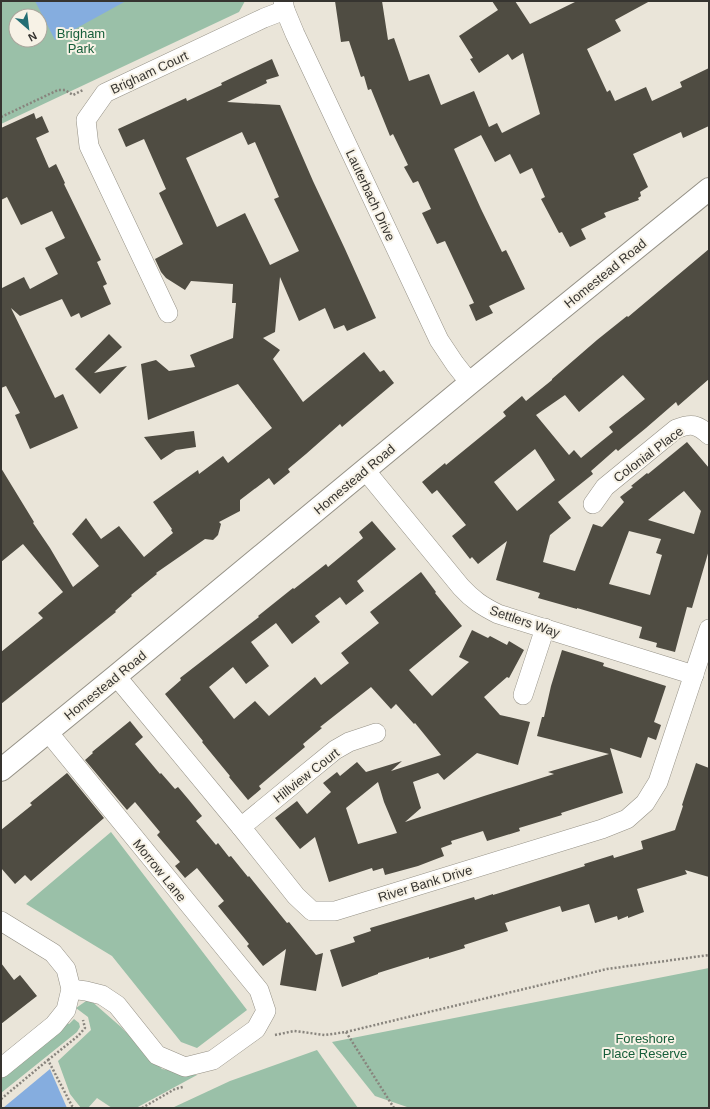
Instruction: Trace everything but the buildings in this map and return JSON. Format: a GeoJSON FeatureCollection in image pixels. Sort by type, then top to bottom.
{"type":"FeatureCollection","features":[{"type":"Feature","properties":{"kind":"street","name":"Brigham Court"},"geometry":{"type":"LineString","coordinates":[[168,313],[90,146],[86,120],[105,92],[264,18],[284,6]]}},
{"type":"Feature","properties":{"kind":"street","name":"Lauterbach Drive"},"geometry":{"type":"LineString","coordinates":[[284,6],[294,34],[439,340],[470,383]]}},
{"type":"Feature","properties":{"kind":"street","name":"Homestead Road"},"geometry":{"type":"LineString","coordinates":[[1,770],[470,383],[709,189]]}},
{"type":"Feature","properties":{"kind":"street","name":"Colonial Place"},"geometry":{"type":"LineString","coordinates":[[593,504],[605,487],[676,429],[686,425],[700,427],[709,435]]}},
{"type":"Feature","properties":{"kind":"street","name":"Settlers Way"},"geometry":{"type":"LineString","coordinates":[[365,470],[461,587],[471,598],[483,606],[498,614],[694,675]]}},
{"type":"Feature","properties":{"kind":"street"},"geometry":{"type":"LineString","coordinates":[[523,695],[545,628]]}},
{"type":"Feature","properties":{"kind":"street","name":"River Bank Drive"},"geometry":{"type":"LineString","coordinates":[[116,676],[241,826],[296,896],[312,911],[335,911],[602,829],[627,819],[645,803],[658,782],[709,629]]}},
{"type":"Feature","properties":{"kind":"street","name":"Morrow Lane"},"geometry":{"type":"LineString","coordinates":[[48,732],[258,990],[266,1011],[256,1029],[213,1060],[185,1067],[157,1055],[118,1005],[102,995],[71,989]]}},
{"type":"Feature","properties":{"kind":"street","name":"Hillview Court"},"geometry":{"type":"LineString","coordinates":[[241,826],[335,750],[349,742],[376,734]]}},
{"type":"Feature","properties":{"kind":"street"},"geometry":{"type":"LineString","coordinates":[[1,920],[53,954],[66,969],[71,989],[66,1010],[54,1025],[1,1068]]}},
{"type":"Feature","properties":{"kind":"path"},"geometry":{"type":"LineString","coordinates":[[1,117],[58,90],[65,90],[73,95],[84,90]]}},
{"type":"Feature","properties":{"kind":"path"},"geometry":{"type":"LineString","coordinates":[[394,1108],[346,1032],[607,970],[709,955]]}},
{"type":"Feature","properties":{"kind":"path"},"geometry":{"type":"LineString","coordinates":[[1,1099],[78,1036],[85,1028],[83,1020],[79,1018]]}},
{"type":"Feature","properties":{"kind":"path"},"geometry":{"type":"LineString","coordinates":[[48,1060],[72,1106],[75,1108]]}},
{"type":"Feature","properties":{"kind":"green space","name":"Brigham Park"},"geometry":{"type":"Polygon","coordinates":[[[1,1],[245,1],[239,12],[1,124],[1,1]]]}},
{"type":"Feature","properties":{"kind":"green space"},"geometry":{"type":"Polygon","coordinates":[[[111,832],[247,1010],[197,1048],[181,1042],[112,956],[26,904],[111,832]]]}},
{"type":"Feature","properties":{"kind":"green space","name":"Foreshore Place Reserve"},"geometry":{"type":"Polygon","coordinates":[[[709,968],[709,1108],[410,1108],[375,1096],[332,1042],[709,968]]]}},
{"type":"Feature","properties":{"kind":"green space"},"geometry":{"type":"Polygon","coordinates":[[[89,999],[121,1027],[162,1069],[197,1075],[136,1108],[112,1108],[97,1098],[88,1108],[81,1108],[70,1094],[58,1061],[91,1030],[88,1017],[76,1008],[89,999]]]}},
{"type":"Feature","properties":{"kind":"green space"},"geometry":{"type":"Polygon","coordinates":[[[74,1019],[79,1023],[80,1027],[77,1032],[1,1093],[1,1075],[66,1022],[69,1024],[74,1019]]]}},
{"type":"Feature","properties":{"kind":"green space"},"geometry":{"type":"Polygon","coordinates":[[[317,1050],[358,1108],[172,1108],[230,1081],[317,1050]]]}},
{"type":"Feature","properties":{"kind":"water"},"geometry":{"type":"Polygon","coordinates":[[[35,1],[126,1],[55,40],[48,26],[48,8],[39,8],[35,1]]]}},
{"type":"Feature","properties":{"kind":"water"},"geometry":{"type":"Polygon","coordinates":[[[50,1069],[67,1108],[3,1108],[50,1069]]]}}]}
